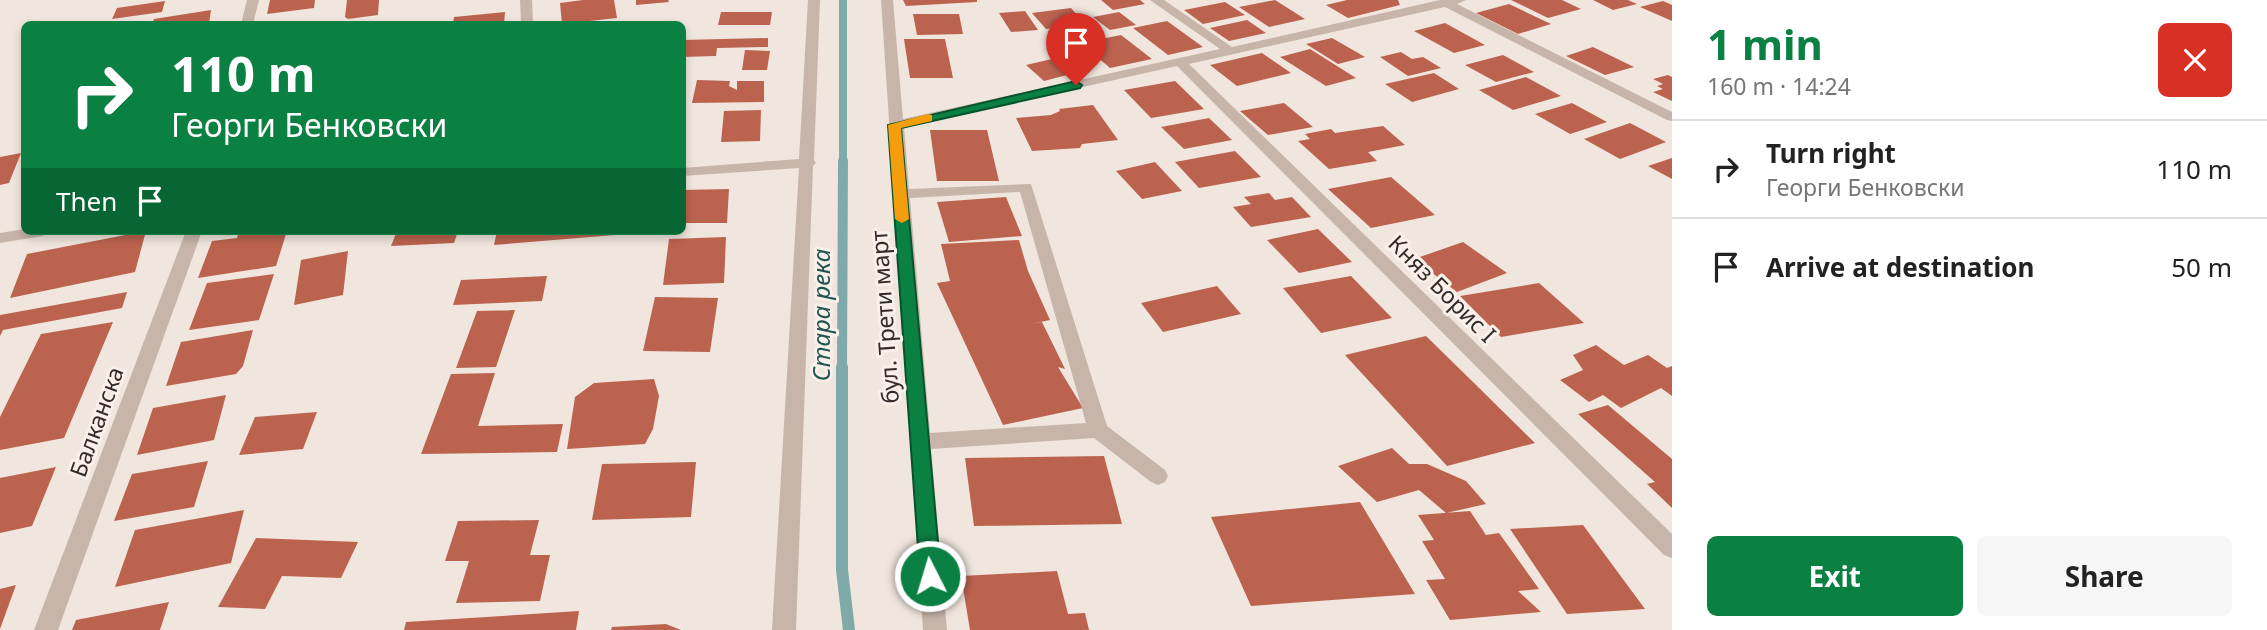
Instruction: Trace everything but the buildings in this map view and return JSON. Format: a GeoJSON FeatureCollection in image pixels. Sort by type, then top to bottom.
{"type":"FeatureCollection","features":[{"type":"Feature","properties":{"kind":"street"},"geometry":{"type":"LineString","coordinates":[[248,21],[253,0]]}},
{"type":"Feature","properties":{"kind":"street"},"geometry":{"type":"LineString","coordinates":[[526,0],[527,21]]}},
{"type":"Feature","properties":{"kind":"street"},"geometry":{"type":"LineString","coordinates":[[784,630],[809,163],[814,0]]}},
{"type":"Feature","properties":{"kind":"street","name":"бул. Трети март"},"geometry":{"type":"LineString","coordinates":[[887,0],[935,630]]}},
{"type":"Feature","properties":{"kind":"street"},"geometry":{"type":"LineString","coordinates":[[1156,0],[1230,51]]}},
{"type":"Feature","properties":{"kind":"street"},"geometry":{"type":"LineString","coordinates":[[895,125],[1449,1],[1672,117]]}},
{"type":"Feature","properties":{"kind":"street","name":"Княз Борис I"},"geometry":{"type":"LineString","coordinates":[[1180,62],[1672,548]]}},
{"type":"Feature","properties":{"kind":"street"},"geometry":{"type":"LineString","coordinates":[[686,172],[809,163]]}},
{"type":"Feature","properties":{"kind":"street"},"geometry":{"type":"LineString","coordinates":[[900,194],[1026,187],[1098,430],[1158,476]]}},
{"type":"Feature","properties":{"kind":"street"},"geometry":{"type":"LineString","coordinates":[[0,238],[21,235]]}},
{"type":"Feature","properties":{"kind":"street","name":"Балканска"},"geometry":{"type":"LineString","coordinates":[[46,630],[193,235]]}},
{"type":"Feature","properties":{"kind":"street"},"geometry":{"type":"LineString","coordinates":[[919,442],[1098,430]]}},
{"type":"Feature","properties":{"kind":"waterway","name":"Стара река"},"geometry":{"type":"LineString","coordinates":[[843,0],[843,161]]}},
{"type":"Feature","properties":{"kind":"waterway","name":"Стара река"},"geometry":{"type":"LineString","coordinates":[[842,368],[843,161]]}},
{"type":"Feature","properties":{"kind":"waterway","name":"Стара река"},"geometry":{"type":"LineString","coordinates":[[842,368],[842,570],[849,630]]}},
{"type":"Feature","properties":{"kind":"slow traffic"},"geometry":{"type":"LineString","coordinates":[[902,219],[895,125],[928,118]]}},
{"type":"Feature","properties":{"kind":"route"},"geometry":{"type":"LineString","coordinates":[[930,576],[895,125],[1076,85]]}}]}
